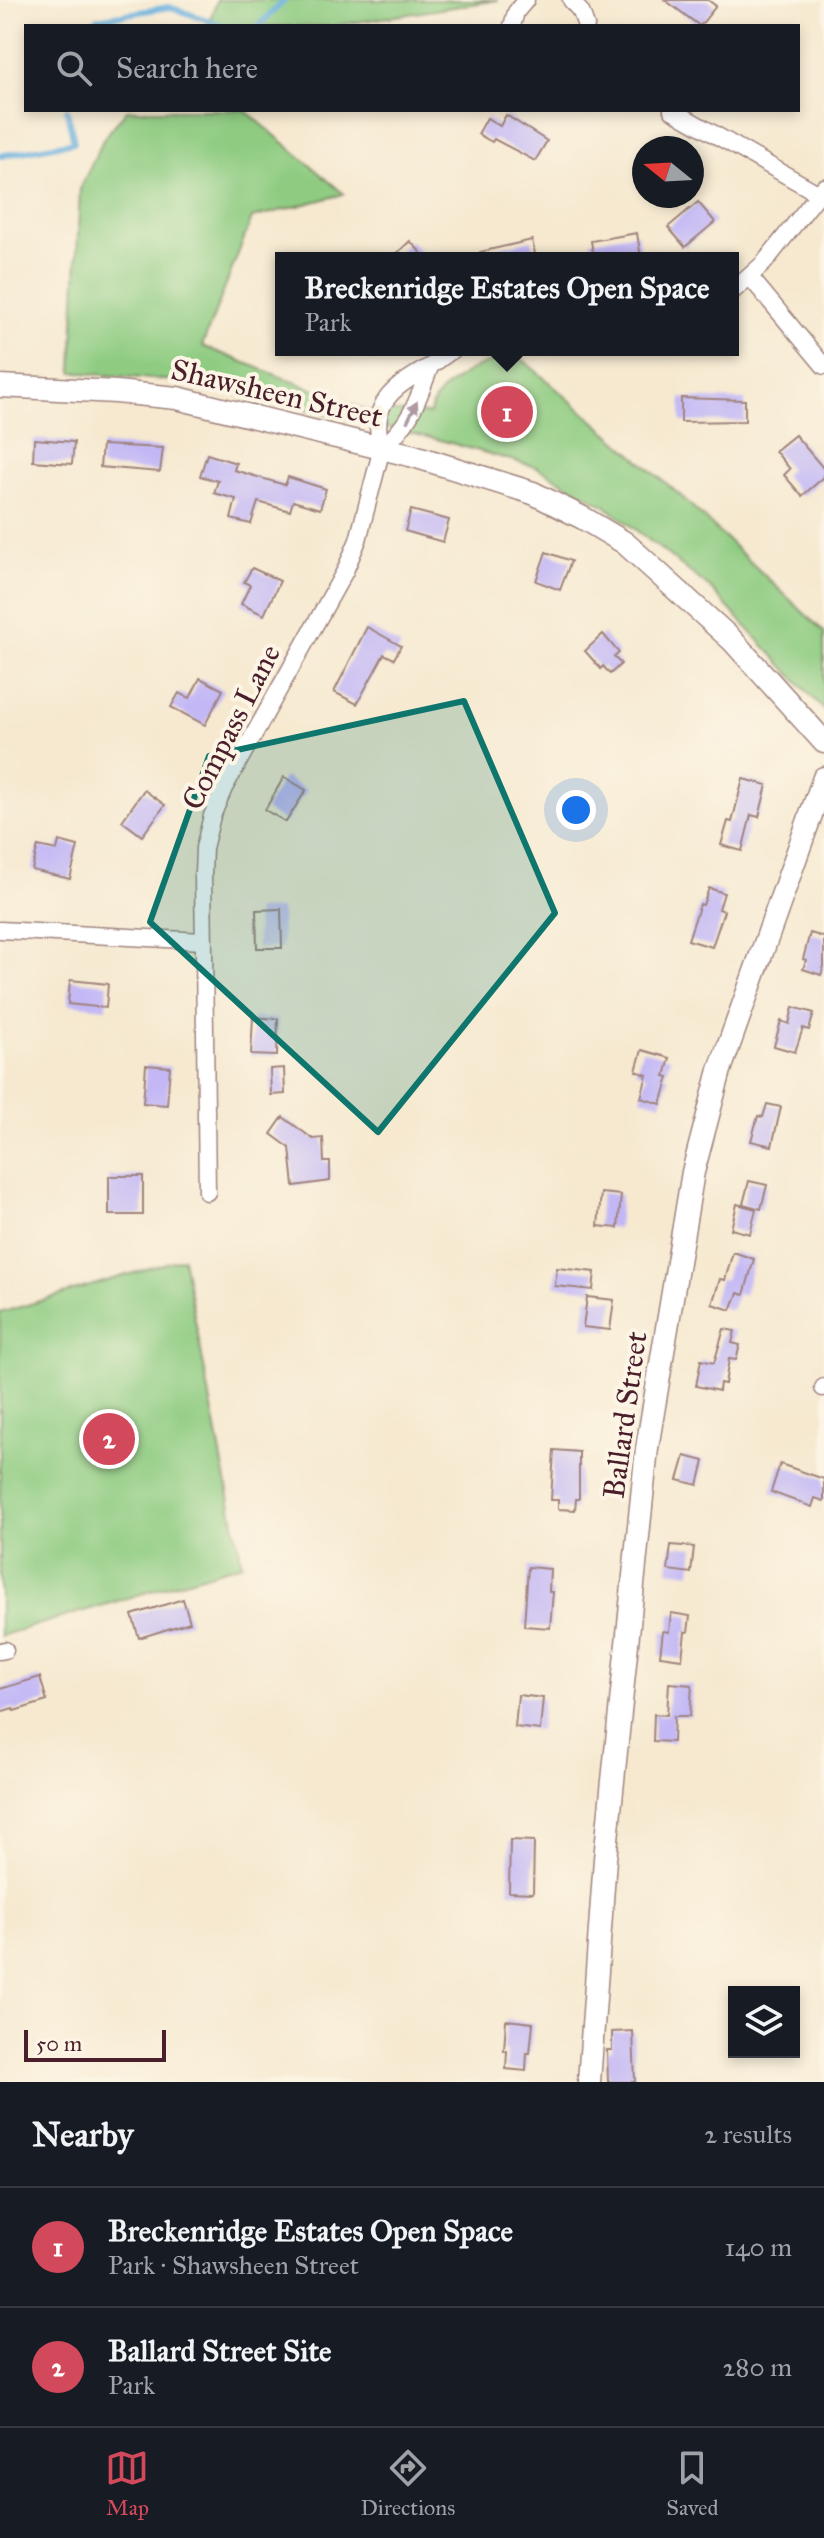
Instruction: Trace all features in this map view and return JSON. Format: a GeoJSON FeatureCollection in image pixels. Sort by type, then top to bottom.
{"type":"FeatureCollection","features":[{"type":"Feature","properties":{"kind":"street"},"geometry":{"type":"LineString","coordinates":[[513,24],[516,12],[526,0]]}},
{"type":"Feature","properties":{"kind":"street"},"geometry":{"type":"LineString","coordinates":[[571,0],[581,12],[585,24]]}},
{"type":"Feature","properties":{"kind":"street"},"geometry":{"type":"LineString","coordinates":[[676,112],[821,190],[777,249],[739,286]]}},
{"type":"Feature","properties":{"kind":"street"},"geometry":{"type":"LineString","coordinates":[[750,277],[824,366]]}},
{"type":"Feature","properties":{"kind":"street"},"geometry":{"type":"LineString","coordinates":[[430,367],[405,426],[382,448],[376,424],[382,408],[404,381],[445,356]]}},
{"type":"Feature","properties":{"kind":"street","name":"Shawsheen Street"},"geometry":{"type":"LineString","coordinates":[[0,386],[177,398],[382,448],[533,493],[625,543],[732,640],[824,742]]}},
{"type":"Feature","properties":{"kind":"street","name":"Compass Lane"},"geometry":{"type":"LineString","coordinates":[[207,1192],[204,848],[212,816],[237,761],[342,579],[358,540],[382,448]]}},
{"type":"Feature","properties":{"kind":"street","name":"Ballard Street"},"geometry":{"type":"LineString","coordinates":[[589,2082],[605,1859],[647,1448],[693,1172],[720,1070],[824,778]]}},
{"type":"Feature","properties":{"kind":"street"},"geometry":{"type":"LineString","coordinates":[[0,930],[203,941]]}},
{"type":"Feature","properties":{"kind":"highlighted area"},"geometry":{"type":"Polygon","coordinates":[[[464,701],[555,913],[378,1132],[150,922],[209,756],[464,701]]]}},
{"type":"Feature","properties":{"kind":"green space"},"geometry":{"type":"Polygon","coordinates":[[[217,0],[498,0],[345,24],[209,24],[217,0]]]}},
{"type":"Feature","properties":{"kind":"green space"},"geometry":{"type":"Polygon","coordinates":[[[125,112],[247,112],[344,194],[252,218],[202,346],[366,410],[430,414],[438,396],[466,373],[497,360],[522,359],[682,497],[824,632],[824,710],[709,587],[604,505],[536,467],[440,440],[187,382],[72,372],[80,189],[104,138],[125,112]]]}},
{"type":"Feature","properties":{"kind":"green space"},"geometry":{"type":"Polygon","coordinates":[[[183,1258],[242,1564],[0,1636],[0,1313],[183,1258]]]}},
{"type":"Feature","properties":{"kind":"building"},"geometry":{"type":"Polygon","coordinates":[[[665,0],[708,0],[716,6],[702,24],[665,0]]]}},
{"type":"Feature","properties":{"kind":"building"},"geometry":{"type":"Polygon","coordinates":[[[506,115],[547,141],[535,161],[478,134],[487,118],[500,126],[506,115]]]}},
{"type":"Feature","properties":{"kind":"building"},"geometry":{"type":"Polygon","coordinates":[[[691,208],[703,208],[715,222],[685,247],[668,227],[691,208]]]}},
{"type":"Feature","properties":{"kind":"building"},"geometry":{"type":"Polygon","coordinates":[[[637,233],[640,252],[593,252],[591,241],[637,233]]]}},
{"type":"Feature","properties":{"kind":"building"},"geometry":{"type":"Polygon","coordinates":[[[532,240],[535,252],[480,252],[532,240]]]}},
{"type":"Feature","properties":{"kind":"building"},"geometry":{"type":"Polygon","coordinates":[[[410,241],[420,252],[398,252],[410,241]]]}},
{"type":"Feature","properties":{"kind":"building"},"geometry":{"type":"Polygon","coordinates":[[[681,398],[745,400],[745,421],[681,422],[681,398]]]}},
{"type":"Feature","properties":{"kind":"building"},"geometry":{"type":"Polygon","coordinates":[[[795,435],[824,469],[824,477],[802,496],[784,475],[790,469],[775,451],[795,435]]]}},
{"type":"Feature","properties":{"kind":"building"},"geometry":{"type":"Polygon","coordinates":[[[34,439],[74,442],[72,464],[33,461],[34,439]]]}},
{"type":"Feature","properties":{"kind":"building"},"geometry":{"type":"Polygon","coordinates":[[[102,445],[163,448],[160,472],[100,467],[102,445]]]}},
{"type":"Feature","properties":{"kind":"building"},"geometry":{"type":"Polygon","coordinates":[[[207,454],[236,463],[234,470],[285,485],[288,477],[326,489],[320,509],[293,501],[290,511],[258,502],[251,524],[231,519],[236,499],[214,493],[218,481],[200,476],[207,454]]]}},
{"type":"Feature","properties":{"kind":"building"},"geometry":{"type":"Polygon","coordinates":[[[411,510],[449,520],[443,542],[405,531],[411,510]]]}},
{"type":"Feature","properties":{"kind":"building"},"geometry":{"type":"Polygon","coordinates":[[[546,552],[571,561],[560,590],[536,581],[546,552]]]}},
{"type":"Feature","properties":{"kind":"building"},"geometry":{"type":"Polygon","coordinates":[[[252,568],[280,581],[264,615],[241,604],[250,585],[244,582],[252,568]]]}},
{"type":"Feature","properties":{"kind":"building"},"geometry":{"type":"Polygon","coordinates":[[[367,627],[401,646],[394,659],[384,654],[357,704],[334,692],[367,627]]]}},
{"type":"Feature","properties":{"kind":"building"},"geometry":{"type":"Polygon","coordinates":[[[603,634],[619,653],[614,657],[621,664],[610,674],[603,666],[601,669],[585,651],[603,634]]]}},
{"type":"Feature","properties":{"kind":"building"},"geometry":{"type":"Polygon","coordinates":[[[200,678],[223,690],[205,725],[171,707],[179,693],[190,698],[200,678]]]}},
{"type":"Feature","properties":{"kind":"building"},"geometry":{"type":"Polygon","coordinates":[[[284,777],[306,790],[286,822],[265,810],[284,777]]]}},
{"type":"Feature","properties":{"kind":"building"},"geometry":{"type":"Polygon","coordinates":[[[743,779],[767,785],[759,817],[751,815],[742,851],[721,845],[728,821],[732,822],[743,779]]]}},
{"type":"Feature","properties":{"kind":"building"},"geometry":{"type":"Polygon","coordinates":[[[144,790],[165,805],[142,836],[122,821],[144,790]]]}},
{"type":"Feature","properties":{"kind":"building"},"geometry":{"type":"Polygon","coordinates":[[[59,841],[78,846],[70,879],[32,870],[38,846],[57,850],[59,841]]]}},
{"type":"Feature","properties":{"kind":"building"},"geometry":{"type":"Polygon","coordinates":[[[709,888],[724,893],[719,909],[724,911],[712,947],[688,940],[709,888]]]}},
{"type":"Feature","properties":{"kind":"building"},"geometry":{"type":"Polygon","coordinates":[[[281,909],[282,948],[257,948],[256,910],[281,909]]]}},
{"type":"Feature","properties":{"kind":"building"},"geometry":{"type":"Polygon","coordinates":[[[810,933],[824,937],[821,975],[803,969],[810,933]]]}},
{"type":"Feature","properties":{"kind":"building"},"geometry":{"type":"Polygon","coordinates":[[[70,980],[108,984],[106,1008],[68,1004],[70,980]]]}},
{"type":"Feature","properties":{"kind":"building"},"geometry":{"type":"Polygon","coordinates":[[[793,1007],[814,1013],[809,1030],[803,1028],[795,1052],[774,1046],[781,1021],[789,1024],[793,1007]]]}},
{"type":"Feature","properties":{"kind":"building"},"geometry":{"type":"Polygon","coordinates":[[[253,1017],[278,1019],[277,1056],[251,1055],[253,1017]]]}},
{"type":"Feature","properties":{"kind":"building"},"geometry":{"type":"Polygon","coordinates":[[[642,1050],[670,1058],[665,1076],[669,1077],[661,1104],[641,1098],[647,1075],[636,1071],[642,1050]]]}},
{"type":"Feature","properties":{"kind":"building"},"geometry":{"type":"Polygon","coordinates":[[[146,1065],[170,1067],[167,1105],[143,1103],[146,1065]]]}},
{"type":"Feature","properties":{"kind":"building"},"geometry":{"type":"Polygon","coordinates":[[[284,1068],[285,1094],[271,1095],[270,1069],[284,1068]]]}},
{"type":"Feature","properties":{"kind":"building"},"geometry":{"type":"Polygon","coordinates":[[[767,1104],[781,1107],[772,1146],[751,1141],[758,1116],[763,1117],[767,1104]]]}},
{"type":"Feature","properties":{"kind":"building"},"geometry":{"type":"Polygon","coordinates":[[[283,1117],[313,1139],[323,1138],[324,1162],[330,1162],[330,1181],[294,1186],[290,1148],[271,1134],[283,1117]]]}},
{"type":"Feature","properties":{"kind":"building"},"geometry":{"type":"Polygon","coordinates":[[[109,1176],[143,1176],[143,1215],[109,1215],[109,1176]]]}},
{"type":"Feature","properties":{"kind":"building"},"geometry":{"type":"Polygon","coordinates":[[[749,1181],[767,1185],[761,1209],[743,1204],[749,1181]]]}},
{"type":"Feature","properties":{"kind":"building"},"geometry":{"type":"Polygon","coordinates":[[[601,1193],[621,1195],[618,1228],[598,1226],[601,1193]]]}},
{"type":"Feature","properties":{"kind":"building"},"geometry":{"type":"Polygon","coordinates":[[[737,1204],[756,1209],[750,1234],[731,1229],[737,1204]]]}},
{"type":"Feature","properties":{"kind":"building"},"geometry":{"type":"Polygon","coordinates":[[[733,1252],[754,1259],[744,1295],[738,1293],[731,1310],[712,1304],[720,1279],[725,1280],[733,1252]]]}},
{"type":"Feature","properties":{"kind":"building"},"geometry":{"type":"Polygon","coordinates":[[[557,1268],[595,1272],[593,1290],[555,1286],[557,1268]]]}},
{"type":"Feature","properties":{"kind":"building"},"geometry":{"type":"Polygon","coordinates":[[[587,1297],[614,1300],[610,1330],[583,1327],[587,1297]]]}},
{"type":"Feature","properties":{"kind":"building"},"geometry":{"type":"Polygon","coordinates":[[[724,1329],[735,1331],[732,1343],[740,1345],[736,1360],[729,1359],[725,1384],[720,1383],[719,1391],[696,1386],[701,1360],[714,1363],[724,1329]]]}},
{"type":"Feature","properties":{"kind":"building"},"geometry":{"type":"Polygon","coordinates":[[[554,1450],[579,1452],[579,1499],[576,1499],[575,1510],[558,1509],[558,1500],[551,1500],[554,1450]]]}},
{"type":"Feature","properties":{"kind":"building"},"geometry":{"type":"Polygon","coordinates":[[[685,1456],[704,1461],[698,1485],[678,1480],[685,1456]]]}},
{"type":"Feature","properties":{"kind":"building"},"geometry":{"type":"Polygon","coordinates":[[[780,1464],[824,1479],[824,1501],[815,1498],[812,1507],[771,1492],[780,1464]]]}},
{"type":"Feature","properties":{"kind":"building"},"geometry":{"type":"Polygon","coordinates":[[[671,1545],[694,1547],[691,1573],[668,1570],[671,1545]]]}},
{"type":"Feature","properties":{"kind":"building"},"geometry":{"type":"Polygon","coordinates":[[[528,1567],[550,1569],[549,1592],[553,1592],[550,1628],[524,1626],[528,1567]]]}},
{"type":"Feature","properties":{"kind":"building"},"geometry":{"type":"Polygon","coordinates":[[[183,1599],[190,1622],[139,1638],[132,1615],[183,1599]]]}},
{"type":"Feature","properties":{"kind":"building"},"geometry":{"type":"Polygon","coordinates":[[[671,1613],[690,1616],[682,1659],[660,1656],[663,1631],[669,1632],[671,1613]]]}},
{"type":"Feature","properties":{"kind":"building"},"geometry":{"type":"Polygon","coordinates":[[[40,1677],[47,1701],[0,1712],[0,1689],[40,1677]]]}},
{"type":"Feature","properties":{"kind":"building"},"geometry":{"type":"Polygon","coordinates":[[[669,1683],[692,1685],[690,1716],[674,1716],[673,1742],[653,1741],[654,1714],[667,1715],[669,1683]]]}},
{"type":"Feature","properties":{"kind":"building"},"geometry":{"type":"Polygon","coordinates":[[[518,1695],[543,1698],[540,1730],[515,1727],[518,1695]]]}},
{"type":"Feature","properties":{"kind":"building"},"geometry":{"type":"Polygon","coordinates":[[[510,1840],[534,1841],[533,1893],[509,1892],[510,1840]]]}},
{"type":"Feature","properties":{"kind":"building"},"geometry":{"type":"Polygon","coordinates":[[[506,2020],[533,2023],[526,2071],[506,2069],[506,2020]]]}},
{"type":"Feature","properties":{"kind":"building"},"geometry":{"type":"Polygon","coordinates":[[[633,2031],[635,2082],[608,2082],[607,2050],[612,2050],[612,2032],[633,2031]]]}},
{"type":"Feature","properties":{"kind":"waterway"},"geometry":{"type":"LineString","coordinates":[[260,24],[285,0]]}},
{"type":"Feature","properties":{"kind":"waterway"},"geometry":{"type":"LineString","coordinates":[[93,24],[97,19],[169,7],[219,24]]}},
{"type":"Feature","properties":{"kind":"waterway"},"geometry":{"type":"LineString","coordinates":[[0,156],[74,142],[67,112]]}},
{"type":"Feature","properties":{"kind":"place","name":"Breckenridge Estates Open Space"},"geometry":{"type":"Point","coordinates":[507,412]}},
{"type":"Feature","properties":{"kind":"place","name":"Ballard Street Site"},"geometry":{"type":"Point","coordinates":[109,1439]}}]}
